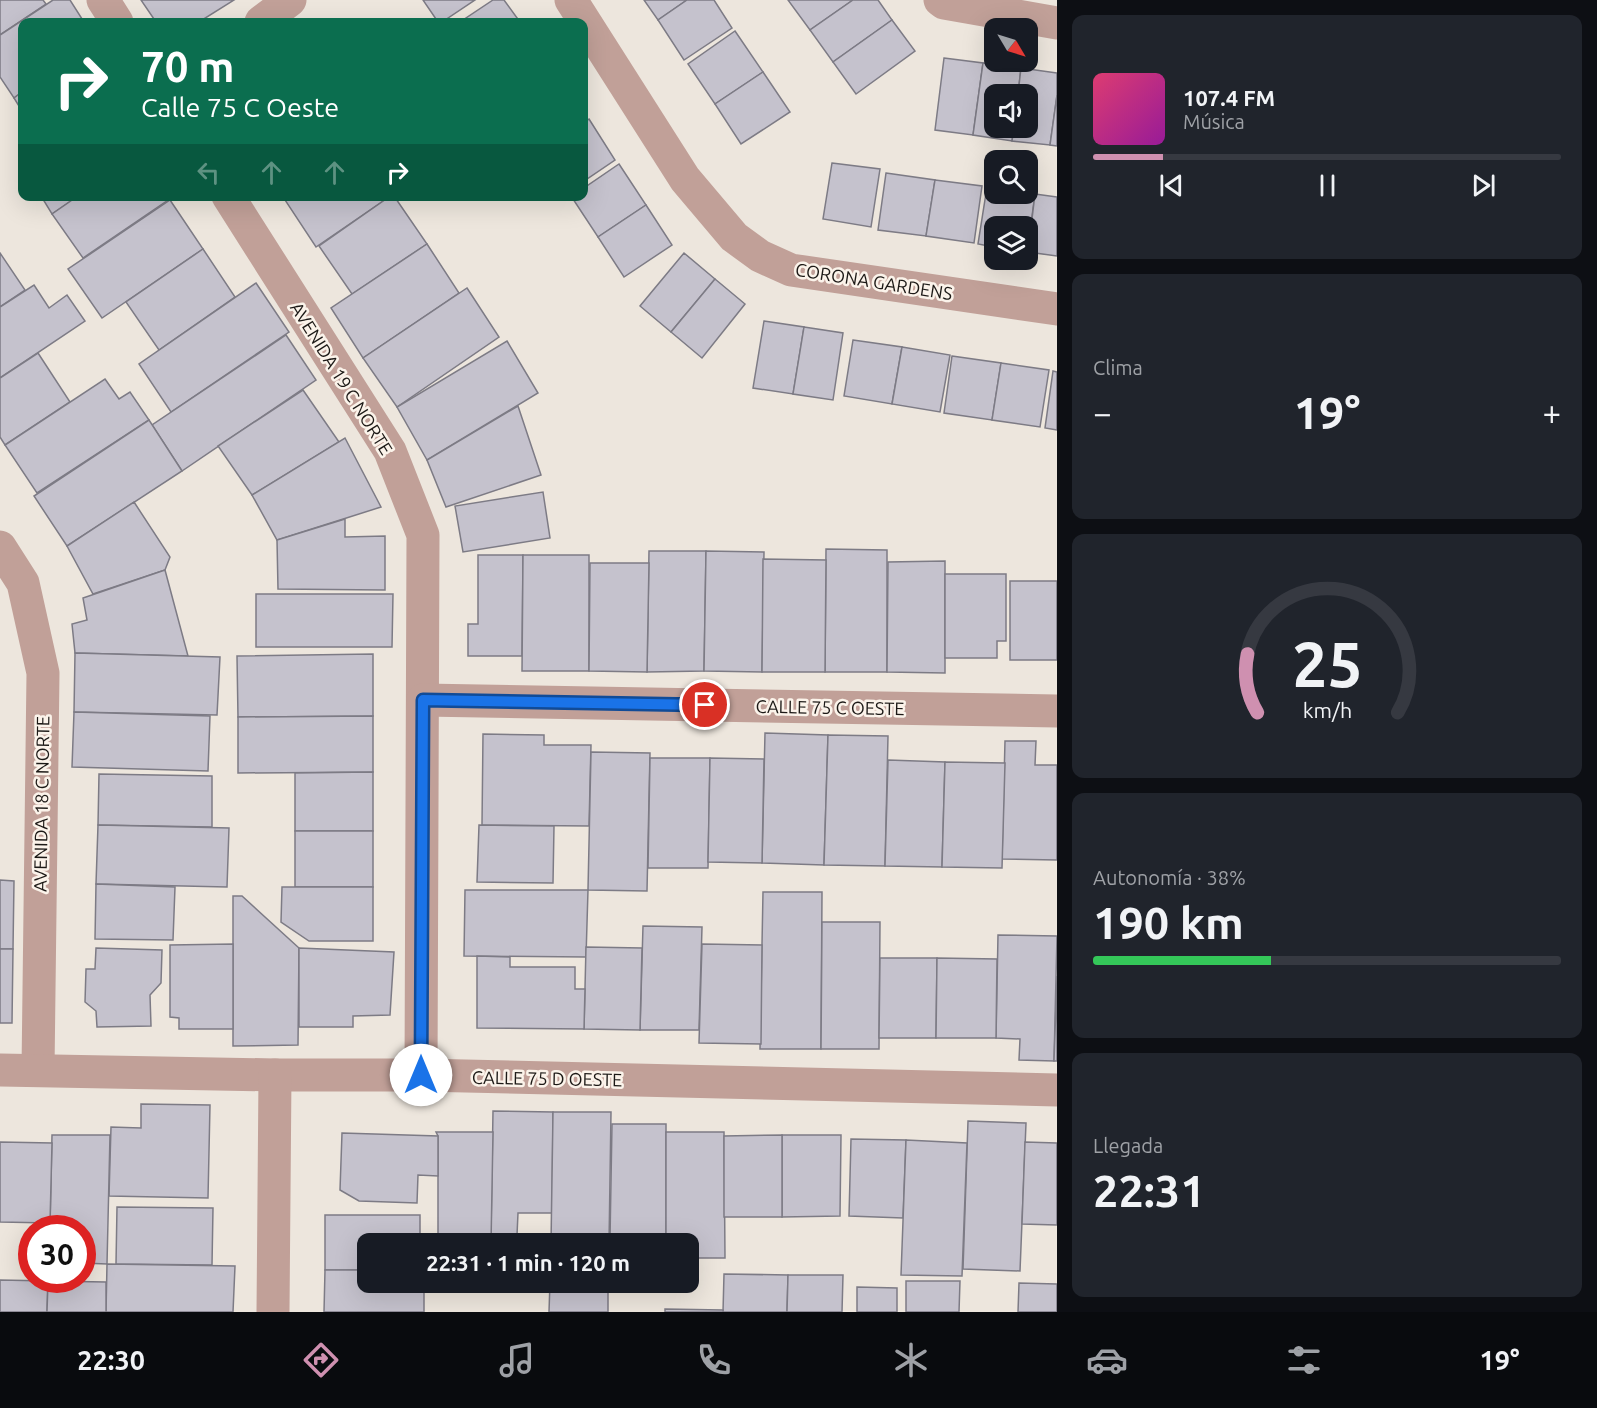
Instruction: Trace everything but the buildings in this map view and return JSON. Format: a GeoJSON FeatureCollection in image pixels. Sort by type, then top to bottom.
{"type":"FeatureCollection","features":[{"type":"Feature","properties":{"kind":"street"},"geometry":{"type":"LineString","coordinates":[[103,0],[114,18]]}},
{"type":"Feature","properties":{"kind":"street"},"geometry":{"type":"LineString","coordinates":[[266,18],[290,0]]}},
{"type":"Feature","properties":{"kind":"street","name":"CORONA GARDENS"},"geometry":{"type":"LineString","coordinates":[[571,0],[582,18]]}},
{"type":"Feature","properties":{"kind":"street"},"geometry":{"type":"LineString","coordinates":[[940,0],[944,3],[1057,23]]}},
{"type":"Feature","properties":{"kind":"street","name":"CORONA GARDENS"},"geometry":{"type":"LineString","coordinates":[[588,27],[685,179],[734,237],[760,256],[792,270],[1057,309]]}},
{"type":"Feature","properties":{"kind":"street","name":"AVENIDA 19 C NORTE"},"geometry":{"type":"LineString","coordinates":[[231,201],[390,451],[423,535],[421,1075]]}},
{"type":"Feature","properties":{"kind":"street","name":"AVENIDA 18 C NORTE"},"geometry":{"type":"LineString","coordinates":[[0,548],[23,583],[43,673],[38,1070]]}},
{"type":"Feature","properties":{"kind":"street","name":"CALLE 75 C OESTE"},"geometry":{"type":"LineString","coordinates":[[423,700],[1057,711]]}},
{"type":"Feature","properties":{"kind":"street","name":"CALLE 75 D OESTE"},"geometry":{"type":"LineString","coordinates":[[0,1070],[275,1076],[421,1075],[1057,1090]]}},
{"type":"Feature","properties":{"kind":"street"},"geometry":{"type":"LineString","coordinates":[[273,1312],[275,1076]]}},
{"type":"Feature","properties":{"kind":"route"},"geometry":{"type":"LineString","coordinates":[[421,1075],[423,700],[705,705]]}}]}
